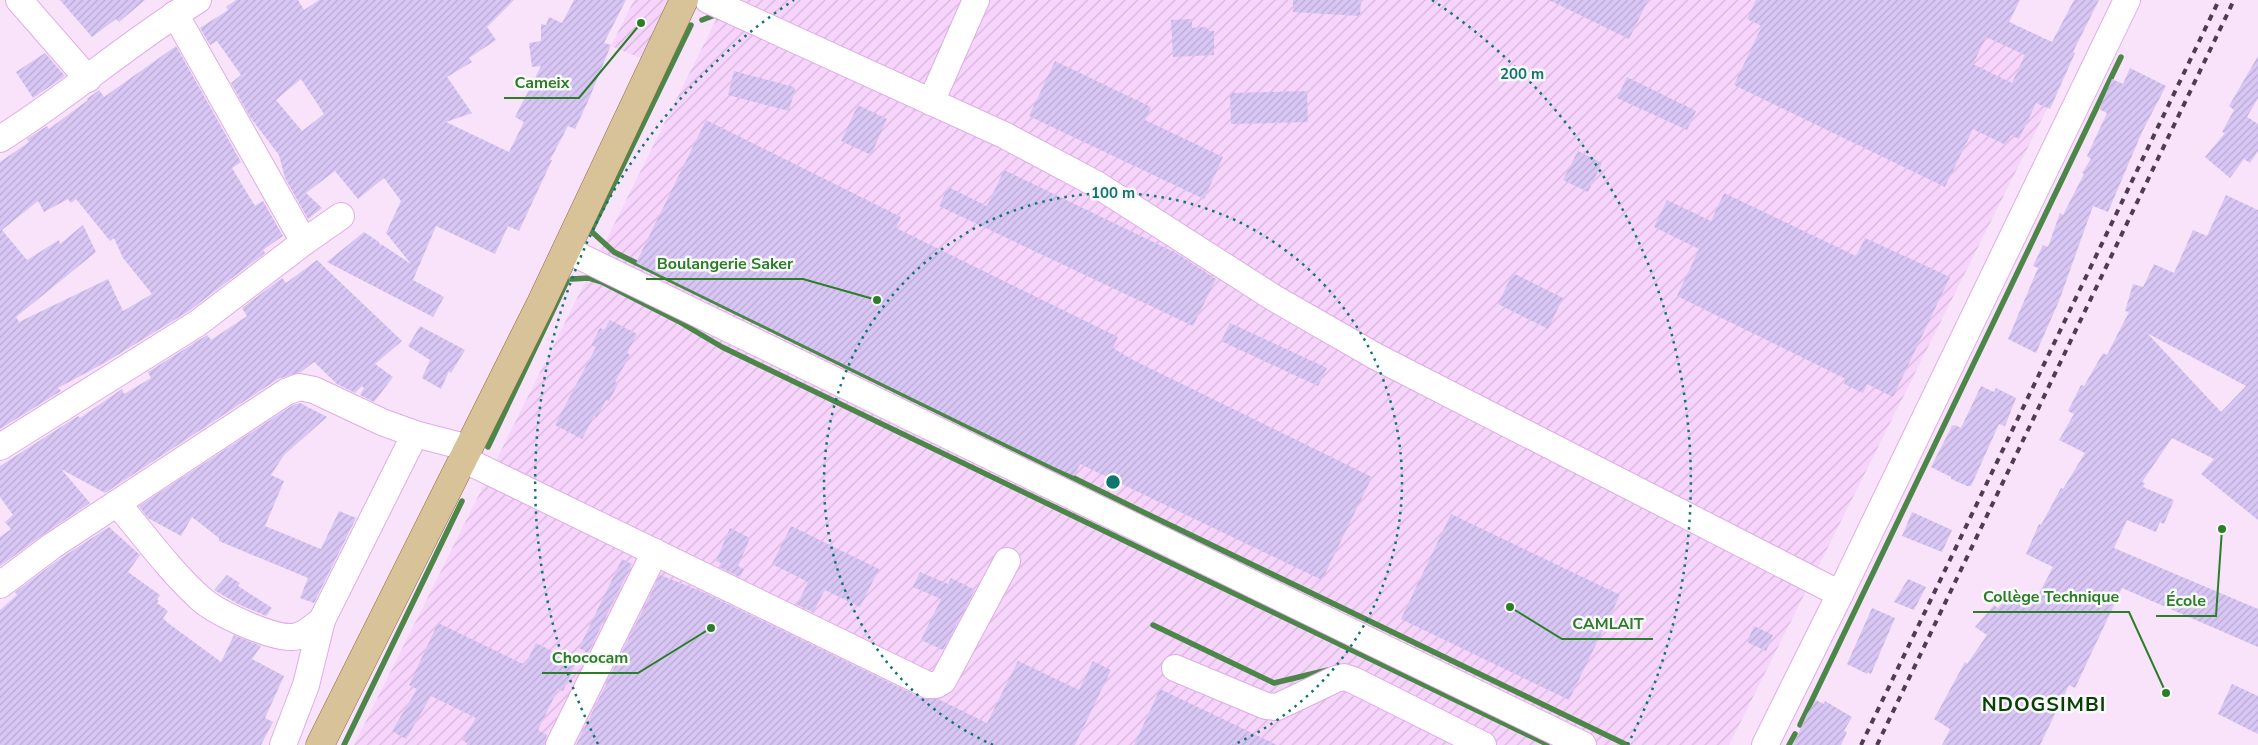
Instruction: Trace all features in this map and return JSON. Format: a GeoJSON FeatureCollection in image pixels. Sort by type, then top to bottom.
{"type":"FeatureCollection","features":[{"type":"Feature","properties":{"kind":"main road"},"geometry":{"type":"LineString","coordinates":[[320,745],[465,450],[567,250],[684,0]]}},
{"type":"Feature","properties":{"kind":"street"},"geometry":{"type":"LineString","coordinates":[[19,0],[88,79]]}},
{"type":"Feature","properties":{"kind":"street"},"geometry":{"type":"LineString","coordinates":[[0,139],[88,79],[175,14],[198,0]]}},
{"type":"Feature","properties":{"kind":"street"},"geometry":{"type":"LineString","coordinates":[[708,0],[1004,135],[1096,184],[1274,298],[1375,356],[1840,594]]}},
{"type":"Feature","properties":{"kind":"street"},"geometry":{"type":"LineString","coordinates":[[931,102],[976,0]]}},
{"type":"Feature","properties":{"kind":"street"},"geometry":{"type":"LineString","coordinates":[[1765,745],[2127,0]]}},
{"type":"Feature","properties":{"kind":"street"},"geometry":{"type":"LineString","coordinates":[[175,14],[304,242]]}},
{"type":"Feature","properties":{"kind":"street"},"geometry":{"type":"LineString","coordinates":[[0,447],[198,324],[304,242],[341,216]]}},
{"type":"Feature","properties":{"kind":"street"},"geometry":{"type":"LineString","coordinates":[[567,250],[1583,745]]}},
{"type":"Feature","properties":{"kind":"street"},"geometry":{"type":"LineString","coordinates":[[0,585],[52,546],[286,392],[300,388],[314,390],[354,410],[465,450],[655,552],[928,685],[936,685],[943,680],[1007,561]]}},
{"type":"Feature","properties":{"kind":"street"},"geometry":{"type":"LineString","coordinates":[[284,745],[306,685],[322,620],[425,436]]}},
{"type":"Feature","properties":{"kind":"street"},"geometry":{"type":"LineString","coordinates":[[117,503],[192,590],[214,608],[268,632],[293,637],[308,632],[322,620]]}},
{"type":"Feature","properties":{"kind":"street"},"geometry":{"type":"LineString","coordinates":[[560,745],[655,552]]}},
{"type":"Feature","properties":{"kind":"street"},"geometry":{"type":"LineString","coordinates":[[1175,668],[1266,706],[1277,707],[1344,677],[1483,745]]}},
{"type":"Feature","properties":{"kind":"shaded area"},"geometry":{"type":"Polygon","coordinates":[[[634,0],[670,0],[643,59],[611,46],[634,0]]]}},
{"type":"Feature","properties":{"kind":"shaded area"},"geometry":{"type":"Polygon","coordinates":[[[726,0],[1964,0],[2075,53],[1729,745],[354,745],[726,0]]]}},
{"type":"Feature","properties":{"kind":"building"},"geometry":{"type":"Polygon","coordinates":[[[60,0],[145,0],[119,22],[116,19],[92,37],[60,0]]]}},
{"type":"Feature","properties":{"kind":"building"},"geometry":{"type":"Polygon","coordinates":[[[236,0],[298,0],[304,10],[319,0],[514,0],[487,27],[496,40],[469,58],[472,62],[447,77],[472,113],[446,122],[509,152],[524,122],[515,117],[541,66],[532,67],[529,43],[541,41],[541,24],[546,25],[549,17],[562,23],[574,0],[626,0],[604,43],[611,45],[589,99],[575,129],[568,126],[550,160],[552,160],[519,231],[508,226],[495,254],[436,226],[413,280],[444,297],[433,317],[327,262],[364,232],[379,242],[380,246],[381,244],[411,264],[386,233],[401,201],[384,178],[358,199],[335,171],[306,193],[322,208],[308,219],[285,178],[279,155],[250,117],[231,83],[241,75],[217,41],[210,45],[200,28],[228,10],[226,7],[236,0]],[[301,79],[276,100],[302,131],[324,114],[301,79]]]}},
{"type":"Feature","properties":{"kind":"building"},"geometry":{"type":"Polygon","coordinates":[[[1293,0],[1361,0],[1360,16],[1293,12],[1293,0]]]}},
{"type":"Feature","properties":{"kind":"building"},"geometry":{"type":"Polygon","coordinates":[[[1549,0],[1648,0],[1629,39],[1549,0]]]}},
{"type":"Feature","properties":{"kind":"building"},"geometry":{"type":"Polygon","coordinates":[[[1756,0],[2020,0],[2009,22],[2052,42],[2074,0],[2099,0],[2073,52],[2075,53],[2050,109],[2036,103],[2019,139],[2011,135],[2006,145],[1973,129],[1945,187],[1734,85],[1762,26],[1747,19],[1756,0]],[[1986,37],[1973,64],[2012,83],[2025,55],[1986,37]]]}},
{"type":"Feature","properties":{"kind":"building"},"geometry":{"type":"Polygon","coordinates":[[[1192,19],[1192,28],[1206,27],[1209,31],[1214,31],[1214,55],[1173,57],[1171,20],[1192,19]]]}},
{"type":"Feature","properties":{"kind":"building"},"geometry":{"type":"Polygon","coordinates":[[[176,46],[241,162],[232,168],[255,206],[263,201],[283,236],[263,250],[265,253],[189,311],[106,362],[58,388],[61,391],[0,429],[0,162],[29,142],[27,139],[47,126],[49,129],[99,90],[104,97],[176,46]],[[68,199],[44,212],[38,201],[2,230],[27,260],[59,240],[60,244],[83,225],[96,252],[16,317],[19,322],[108,279],[123,311],[152,294],[123,258],[114,238],[110,241],[76,199],[71,203],[68,199]]]}},
{"type":"Feature","properties":{"kind":"building"},"geometry":{"type":"Polygon","coordinates":[[[45,53],[65,76],[33,98],[16,72],[45,53]]]}},
{"type":"Feature","properties":{"kind":"building"},"geometry":{"type":"Polygon","coordinates":[[[2258,56],[2258,98],[2247,117],[2258,124],[2258,151],[2250,163],[2244,159],[2230,178],[2205,157],[2225,133],[2222,132],[2234,110],[2229,106],[2258,56]]]}},
{"type":"Feature","properties":{"kind":"building"},"geometry":{"type":"Polygon","coordinates":[[[1055,61],[1151,107],[1145,120],[1223,157],[1204,199],[1029,116],[1055,61]]]}},
{"type":"Feature","properties":{"kind":"building"},"geometry":{"type":"Polygon","coordinates":[[[2130,68],[2166,86],[2142,132],[2108,212],[2093,206],[2059,301],[2036,353],[2008,339],[2038,268],[2033,266],[2043,245],[2048,247],[2060,213],[2063,215],[2084,174],[2082,173],[2091,159],[2087,156],[2107,113],[2099,109],[2112,79],[2123,84],[2130,68]]]}},
{"type":"Feature","properties":{"kind":"building"},"geometry":{"type":"Polygon","coordinates":[[[734,71],[794,87],[789,111],[728,95],[734,71]]]}},
{"type":"Feature","properties":{"kind":"building"},"geometry":{"type":"Polygon","coordinates":[[[1627,77],[1696,111],[1687,130],[1617,98],[1627,77]]]}},
{"type":"Feature","properties":{"kind":"building"},"geometry":{"type":"Polygon","coordinates":[[[1307,91],[1308,122],[1231,124],[1230,93],[1307,91]]]}},
{"type":"Feature","properties":{"kind":"building"},"geometry":{"type":"Polygon","coordinates":[[[858,105],[887,119],[871,155],[841,141],[858,105]]]}},
{"type":"Feature","properties":{"kind":"building"},"geometry":{"type":"Polygon","coordinates":[[[706,120],[901,217],[896,228],[1118,337],[1113,348],[1133,360],[1372,477],[1322,580],[1080,464],[1074,476],[1054,467],[636,263],[706,120]]]}},
{"type":"Feature","properties":{"kind":"building"},"geometry":{"type":"Polygon","coordinates":[[[1578,151],[1602,163],[1588,192],[1563,180],[1578,151]]]}},
{"type":"Feature","properties":{"kind":"building"},"geometry":{"type":"Polygon","coordinates":[[[1004,170],[1176,253],[1216,279],[1193,326],[939,206],[948,187],[987,206],[1004,170]]]}},
{"type":"Feature","properties":{"kind":"building"},"geometry":{"type":"Polygon","coordinates":[[[1724,193],[1856,256],[1865,238],[1950,277],[1893,397],[1867,384],[1863,393],[1844,384],[1846,379],[1677,296],[1699,249],[1654,227],[1667,200],[1711,221],[1724,193]]]}},
{"type":"Feature","properties":{"kind":"building"},"geometry":{"type":"Polygon","coordinates":[[[2226,195],[2258,210],[2258,520],[2201,474],[2214,459],[2172,438],[2142,482],[2145,483],[2143,487],[2174,500],[2164,524],[2160,522],[2156,532],[2127,520],[2114,548],[2258,609],[2258,647],[2122,588],[2075,688],[2069,685],[2040,745],[1942,745],[1950,729],[1934,719],[1965,662],[1967,664],[1987,635],[1975,627],[1994,605],[1998,608],[2014,588],[2034,603],[2053,567],[2026,554],[2039,524],[2041,525],[2061,488],[2063,489],[2085,453],[2059,440],[2074,414],[2068,411],[2081,385],[2084,386],[2103,353],[2107,355],[2129,312],[2125,311],[2133,284],[2143,287],[2154,264],[2174,273],[2193,230],[2207,236],[2226,195]],[[2147,333],[2221,412],[2246,386],[2147,333]]]}},
{"type":"Feature","properties":{"kind":"building"},"geometry":{"type":"Polygon","coordinates":[[[317,260],[402,341],[375,364],[393,377],[374,402],[360,395],[364,388],[362,386],[355,393],[337,384],[314,362],[301,372],[278,379],[105,493],[61,469],[90,503],[0,566],[0,537],[11,529],[5,522],[13,515],[0,497],[0,466],[78,416],[80,418],[122,389],[124,394],[151,378],[148,372],[207,335],[211,340],[247,316],[242,308],[282,278],[286,283],[317,260]]]}},
{"type":"Feature","properties":{"kind":"building"},"geometry":{"type":"Polygon","coordinates":[[[1513,273],[1563,298],[1548,329],[1498,304],[1513,273]]]}},
{"type":"Feature","properties":{"kind":"building"},"geometry":{"type":"Polygon","coordinates":[[[610,320],[637,334],[627,353],[630,355],[615,382],[618,384],[609,401],[606,400],[597,417],[594,416],[582,439],[555,425],[596,347],[591,345],[600,328],[604,330],[610,320]]]}},
{"type":"Feature","properties":{"kind":"building"},"geometry":{"type":"Polygon","coordinates":[[[1230,323],[1327,368],[1318,386],[1221,341],[1230,323]]]}},
{"type":"Feature","properties":{"kind":"building"},"geometry":{"type":"Polygon","coordinates":[[[420,326],[465,350],[451,373],[449,371],[441,389],[422,378],[430,360],[408,346],[420,326]]]}},
{"type":"Feature","properties":{"kind":"building"},"geometry":{"type":"Polygon","coordinates":[[[1981,386],[1994,392],[1996,388],[2016,398],[2005,426],[1999,424],[1971,486],[1967,486],[1931,467],[1952,426],[1955,425],[1961,428],[1981,386]]]}},
{"type":"Feature","properties":{"kind":"building"},"geometry":{"type":"Polygon","coordinates":[[[300,403],[327,417],[284,455],[271,475],[284,481],[265,526],[321,549],[339,511],[356,518],[314,603],[300,598],[308,578],[219,541],[219,538],[192,517],[181,536],[148,518],[139,506],[293,405],[300,403]]]}},
{"type":"Feature","properties":{"kind":"building"},"geometry":{"type":"Polygon","coordinates":[[[1912,512],[1952,530],[1942,552],[1902,536],[1912,512]]]}},
{"type":"Feature","properties":{"kind":"building"},"geometry":{"type":"Polygon","coordinates":[[[1451,514],[1620,595],[1569,700],[1401,619],[1451,514]]]}},
{"type":"Feature","properties":{"kind":"building"},"geometry":{"type":"Polygon","coordinates":[[[791,526],[879,569],[860,607],[825,590],[813,612],[797,605],[808,582],[772,564],[791,526]]]}},
{"type":"Feature","properties":{"kind":"building"},"geometry":{"type":"Polygon","coordinates":[[[109,527],[140,555],[128,572],[160,595],[157,603],[168,611],[163,618],[168,623],[221,662],[234,635],[261,646],[252,659],[284,676],[265,718],[273,722],[261,745],[0,745],[0,610],[17,595],[15,592],[61,558],[109,527]]]}},
{"type":"Feature","properties":{"kind":"building"},"geometry":{"type":"Polygon","coordinates":[[[730,528],[750,538],[738,566],[744,569],[740,577],[719,567],[721,563],[716,561],[730,528]]]}},
{"type":"Feature","properties":{"kind":"building"},"geometry":{"type":"Polygon","coordinates":[[[622,559],[632,564],[588,653],[579,648],[622,559]]]}},
{"type":"Feature","properties":{"kind":"building"},"geometry":{"type":"Polygon","coordinates":[[[920,572],[948,584],[951,578],[975,590],[943,650],[921,640],[941,599],[913,587],[920,572]]]}},
{"type":"Feature","properties":{"kind":"building"},"geometry":{"type":"Polygon","coordinates":[[[227,575],[240,583],[238,586],[272,608],[266,616],[238,604],[214,590],[227,575]]]}},
{"type":"Feature","properties":{"kind":"building"},"geometry":{"type":"Polygon","coordinates":[[[660,575],[705,593],[921,698],[938,699],[987,723],[1018,661],[1079,690],[1093,661],[1111,670],[1075,745],[576,745],[660,575]]]}},
{"type":"Feature","properties":{"kind":"building"},"geometry":{"type":"Polygon","coordinates":[[[1908,579],[1926,587],[1914,610],[1894,602],[1908,579]]]}},
{"type":"Feature","properties":{"kind":"building"},"geometry":{"type":"Polygon","coordinates":[[[1872,608],[1895,618],[1871,674],[1868,672],[1867,674],[1847,664],[1872,608]]]}},
{"type":"Feature","properties":{"kind":"building"},"geometry":{"type":"Polygon","coordinates":[[[438,623],[525,665],[536,643],[576,663],[563,691],[558,689],[538,730],[547,735],[544,745],[470,745],[462,740],[476,718],[431,696],[406,739],[392,731],[417,689],[409,685],[438,623]]]}},
{"type":"Feature","properties":{"kind":"building"},"geometry":{"type":"Polygon","coordinates":[[[1754,626],[1773,635],[1766,651],[1747,642],[1754,626]]]}},
{"type":"Feature","properties":{"kind":"building"},"geometry":{"type":"Polygon","coordinates":[[[2232,684],[2258,696],[2258,734],[2218,714],[2232,684]]]}},
{"type":"Feature","properties":{"kind":"building"},"geometry":{"type":"Polygon","coordinates":[[[1160,689],[1277,745],[1134,745],[1160,689]]]}},
{"type":"Feature","properties":{"kind":"building"},"geometry":{"type":"Polygon","coordinates":[[[1816,700],[1824,704],[1825,701],[1852,717],[1844,731],[1847,732],[1841,745],[1793,745],[1807,714],[1816,700]]]}},
{"type":"Feature","properties":{"kind":"waterway"},"geometry":{"type":"LineString","coordinates":[[702,20],[715,15],[718,17]]}},
{"type":"Feature","properties":{"kind":"waterway"},"geometry":{"type":"LineString","coordinates":[[691,25],[591,231],[614,252],[1145,513],[1627,745]]}},
{"type":"Feature","properties":{"kind":"waterway"},"geometry":{"type":"LineString","coordinates":[[1800,725],[2121,57]]}},
{"type":"Feature","properties":{"kind":"waterway"},"geometry":{"type":"LineString","coordinates":[[572,279],[589,278],[602,282],[678,321],[722,347],[1547,744]]}},
{"type":"Feature","properties":{"kind":"waterway"},"geometry":{"type":"LineString","coordinates":[[488,447],[567,281]]}},
{"type":"Feature","properties":{"kind":"waterway"},"geometry":{"type":"LineString","coordinates":[[344,745],[462,501]]}},
{"type":"Feature","properties":{"kind":"waterway"},"geometry":{"type":"LineString","coordinates":[[1153,625],[1274,683],[1328,670]]}},
{"type":"Feature","properties":{"kind":"waterway"},"geometry":{"type":"LineString","coordinates":[[1789,745],[1795,734]]}},
{"type":"Feature","properties":{"kind":"railway"},"geometry":{"type":"LineString","coordinates":[[1861,745],[2219,0]]}},
{"type":"Feature","properties":{"kind":"railway"},"geometry":{"type":"LineString","coordinates":[[1877,745],[2234,0]]}},
{"type":"Feature","properties":{"kind":"place","name":"Cameix"},"geometry":{"type":"Point","coordinates":[641,23]}},
{"type":"Feature","properties":{"kind":"place","name":"Boulangerie Saker"},"geometry":{"type":"Point","coordinates":[877,300]}},
{"type":"Feature","properties":{"kind":"place","name":"École"},"geometry":{"type":"Point","coordinates":[2222,529]}},
{"type":"Feature","properties":{"kind":"place","name":"CAMLAIT"},"geometry":{"type":"Point","coordinates":[1510,607]}},
{"type":"Feature","properties":{"kind":"place","name":"Chococam"},"geometry":{"type":"Point","coordinates":[711,628]}},
{"type":"Feature","properties":{"kind":"place","name":"Collège Technique"},"geometry":{"type":"Point","coordinates":[2166,693]}},
{"type":"Feature","properties":{"kind":"district","name":"NDOGSIMBI"},"geometry":{"type":"Point","coordinates":[2044,704]}}]}
